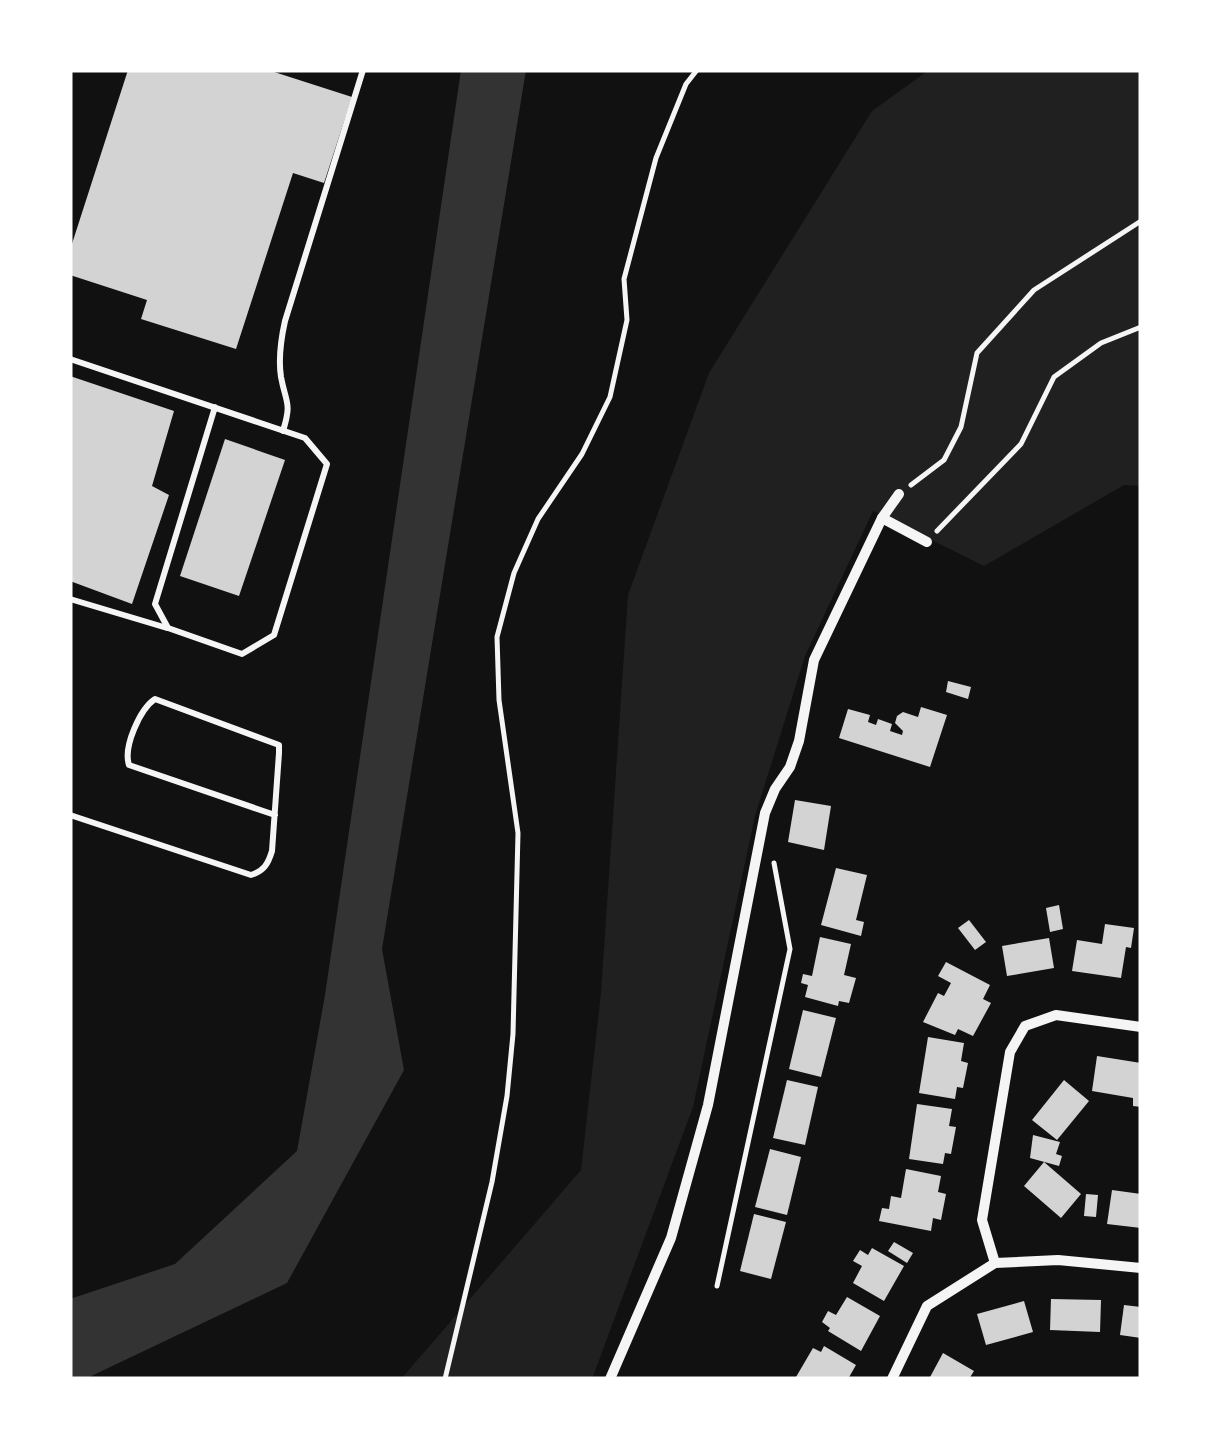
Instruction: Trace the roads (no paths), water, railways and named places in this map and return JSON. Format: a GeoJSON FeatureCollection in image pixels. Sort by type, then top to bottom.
{"type":"FeatureCollection","features":[{"type":"Feature","properties":{"kind":"street"},"geometry":{"type":"LineString","coordinates":[[610,1379],[671,1238],[708,1105],[765,812],[790,768],[800,740],[814,660],[882,518],[899,494]]}},
{"type":"Feature","properties":{"kind":"street"},"geometry":{"type":"LineString","coordinates":[[882,518],[927,542]]}},
{"type":"Feature","properties":{"kind":"street"},"geometry":{"type":"LineString","coordinates":[[995,1263],[982,1220],[1010,1052],[1025,1026],[1056,1015],[1141,1027]]}},
{"type":"Feature","properties":{"kind":"street"},"geometry":{"type":"LineString","coordinates":[[892,1379],[927,1306],[995,1263],[1058,1260],[1141,1268]]}},
{"type":"Feature","properties":{"kind":"lane"},"geometry":{"type":"LineString","coordinates":[[283,431],[290,408],[281,376],[284,320],[364,70]]}},
{"type":"Feature","properties":{"kind":"lane"},"geometry":{"type":"LineString","coordinates":[[70,359],[305,438],[328,464],[274,635],[242,654],[70,599]]}},
{"type":"Feature","properties":{"kind":"lane"},"geometry":{"type":"LineString","coordinates":[[168,628],[154,604],[215,407]]}},
{"type":"Feature","properties":{"kind":"lane"},"geometry":{"type":"LineString","coordinates":[[70,815],[251,875],[261,872],[269,863],[275,815],[278,745],[155,699],[145,706],[126,756],[128,764],[275,815]]}}]}
